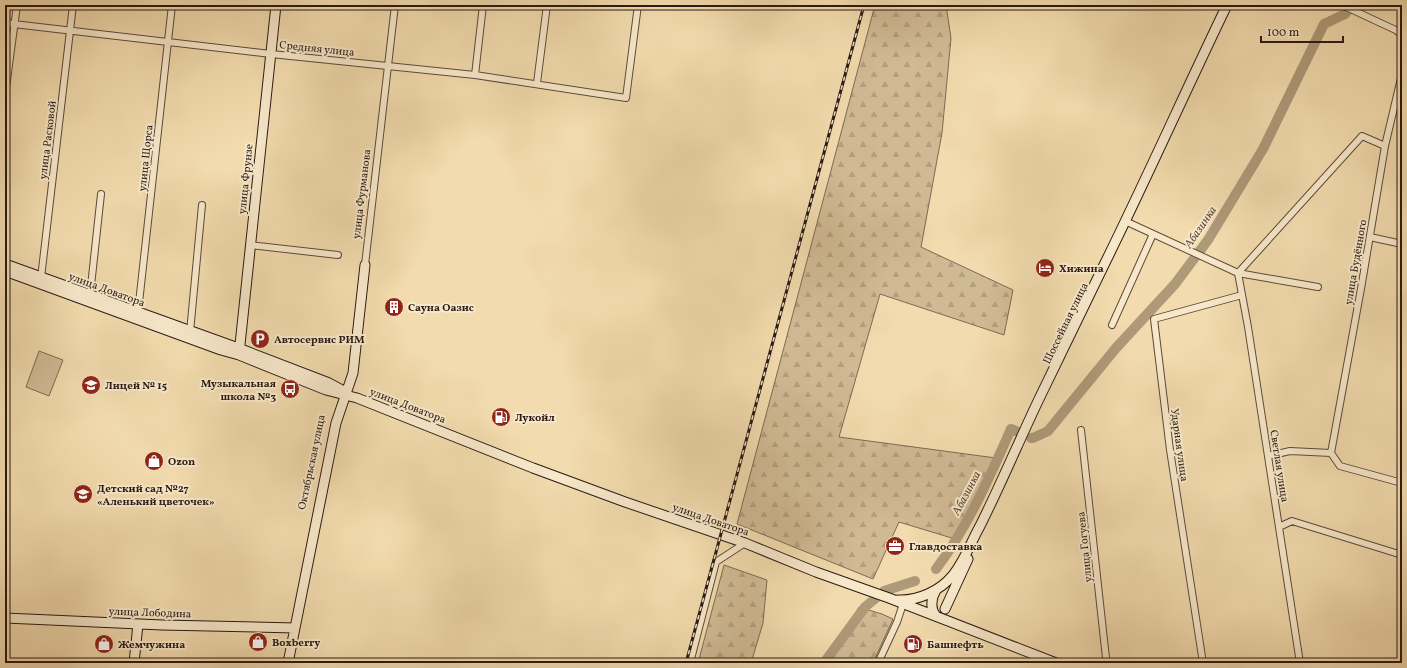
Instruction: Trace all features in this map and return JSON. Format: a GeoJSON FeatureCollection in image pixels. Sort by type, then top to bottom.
{"type":"FeatureCollection","features":[{"type":"Feature","properties":{"kind":"main road","name":"улица Фрунзе"},"geometry":{"type":"LineString","coordinates":[[240,352],[276,5]]}},
{"type":"Feature","properties":{"kind":"main road","name":"Шоссейная улица"},"geometry":{"type":"LineString","coordinates":[[1126,221],[1227,5]]}},
{"type":"Feature","properties":{"kind":"main road","name":"Шоссейная улица"},"geometry":{"type":"LineString","coordinates":[[936,590],[953,575],[971,544],[1231,5]]}},
{"type":"Feature","properties":{"kind":"main road","name":"улица Доватора"},"geometry":{"type":"LineString","coordinates":[[5,264],[138,312],[240,352],[329,383],[357,398],[548,473],[744,543],[816,572],[889,598],[1056,663]]}},
{"type":"Feature","properties":{"kind":"main road","name":"улица Фурманова"},"geometry":{"type":"LineString","coordinates":[[346,392],[353,373],[365,265]]}},
{"type":"Feature","properties":{"kind":"main road","name":"улица Доватора"},"geometry":{"type":"LineString","coordinates":[[5,271],[221,350],[240,352]]}},
{"type":"Feature","properties":{"kind":"main road","name":"Октябрьская улица"},"geometry":{"type":"LineString","coordinates":[[283,663],[292,628],[334,410],[346,392]]}},
{"type":"Feature","properties":{"kind":"main road","name":"Шоссейная улица"},"geometry":{"type":"LineString","coordinates":[[945,609],[968,561],[971,544]]}},
{"type":"Feature","properties":{"kind":"main road"},"geometry":{"type":"LineString","coordinates":[[889,598],[910,596],[936,590]]}},
{"type":"Feature","properties":{"kind":"main road"},"geometry":{"type":"LineString","coordinates":[[936,590],[943,599],[947,616],[954,624]]}},
{"type":"Feature","properties":{"kind":"main road"},"geometry":{"type":"LineString","coordinates":[[936,590],[933,595],[932,604],[932,610],[936,616]]}},
{"type":"Feature","properties":{"kind":"main road","name":"улица Лободина"},"geometry":{"type":"LineString","coordinates":[[5,618],[138,624],[292,628]]}},
{"type":"Feature","properties":{"kind":"main road"},"geometry":{"type":"LineString","coordinates":[[134,663],[138,624]]}},
{"type":"Feature","properties":{"kind":"main road","name":"Октябрьская улица"},"geometry":{"type":"LineString","coordinates":[[288,663],[292,628]]}},
{"type":"Feature","properties":{"kind":"street"},"geometry":{"type":"LineString","coordinates":[[5,95],[17,5]]}},
{"type":"Feature","properties":{"kind":"street","name":"улица Расковой"},"geometry":{"type":"LineString","coordinates":[[41,278],[73,5]]}},
{"type":"Feature","properties":{"kind":"street","name":"улица Щорса"},"geometry":{"type":"LineString","coordinates":[[138,312],[172,5]]}},
{"type":"Feature","properties":{"kind":"street","name":"улица Фурманова"},"geometry":{"type":"LineString","coordinates":[[365,265],[395,5]]}},
{"type":"Feature","properties":{"kind":"street"},"geometry":{"type":"LineString","coordinates":[[475,75],[483,5]]}},
{"type":"Feature","properties":{"kind":"street"},"geometry":{"type":"LineString","coordinates":[[537,84],[547,5]]}},
{"type":"Feature","properties":{"kind":"street","name":"Средняя улица"},"geometry":{"type":"LineString","coordinates":[[5,23],[271,54],[475,75],[626,98],[638,5]]}},
{"type":"Feature","properties":{"kind":"street"},"geometry":{"type":"LineString","coordinates":[[1342,5],[1400,33],[1402,24]]}},
{"type":"Feature","properties":{"kind":"street","name":"улица Будённого"},"geometry":{"type":"LineString","coordinates":[[1331,453],[1385,146],[1402,74]]}},
{"type":"Feature","properties":{"kind":"street"},"geometry":{"type":"LineString","coordinates":[[1238,273],[1362,136],[1385,146]]}},
{"type":"Feature","properties":{"kind":"street"},"geometry":{"type":"LineString","coordinates":[[90,295],[101,194]]}},
{"type":"Feature","properties":{"kind":"street"},"geometry":{"type":"LineString","coordinates":[[190,332],[202,205]]}},
{"type":"Feature","properties":{"kind":"street"},"geometry":{"type":"LineString","coordinates":[[1126,221],[1238,273],[1318,287]]}},
{"type":"Feature","properties":{"kind":"street"},"geometry":{"type":"LineString","coordinates":[[1112,326],[1153,234]]}},
{"type":"Feature","properties":{"kind":"street"},"geometry":{"type":"LineString","coordinates":[[1370,237],[1402,244]]}},
{"type":"Feature","properties":{"kind":"street"},"geometry":{"type":"LineString","coordinates":[[250,245],[338,255]]}},
{"type":"Feature","properties":{"kind":"street","name":"Светлая улица"},"geometry":{"type":"LineString","coordinates":[[1238,273],[1300,663]]}},
{"type":"Feature","properties":{"kind":"street","name":"Ударная улица"},"geometry":{"type":"LineString","coordinates":[[1203,663],[1170,450],[1154,318],[1242,295]]}},
{"type":"Feature","properties":{"kind":"street","name":"улица Гогуева"},"geometry":{"type":"LineString","coordinates":[[1081,430],[1106,658],[1105,663]]}},
{"type":"Feature","properties":{"kind":"street"},"geometry":{"type":"LineString","coordinates":[[1268,456],[1290,451],[1331,453],[1340,466],[1402,483]]}},
{"type":"Feature","properties":{"kind":"street"},"geometry":{"type":"LineString","coordinates":[[1279,527],[1292,521],[1402,556]]}},
{"type":"Feature","properties":{"kind":"street"},"geometry":{"type":"LineString","coordinates":[[690,663],[716,562],[744,543]]}},
{"type":"Feature","properties":{"kind":"street"},"geometry":{"type":"LineString","coordinates":[[878,663],[897,622],[903,604]]}},
{"type":"Feature","properties":{"kind":"green space"},"geometry":{"type":"Polygon","coordinates":[[[875,5],[946,5],[951,38],[942,133],[921,247],[1013,290],[1004,335],[880,294],[839,437],[996,458],[955,539],[899,522],[873,579],[737,524],[875,5]]]}},
{"type":"Feature","properties":{"kind":"green space"},"geometry":{"type":"Polygon","coordinates":[[[39,351],[63,360],[49,396],[26,387],[39,351]]]}},
{"type":"Feature","properties":{"kind":"green space"},"geometry":{"type":"Polygon","coordinates":[[[724,565],[767,580],[763,623],[751,663],[698,663],[724,565]]]}},
{"type":"Feature","properties":{"kind":"green space"},"geometry":{"type":"Polygon","coordinates":[[[859,607],[893,619],[874,663],[820,663],[842,636],[859,607]]]}},
{"type":"Feature","properties":{"kind":"waterway","name":"Абазинка"},"geometry":{"type":"LineString","coordinates":[[1031,438],[1048,431],[1116,348],[1175,284],[1208,240],[1263,149],[1324,24],[1345,14],[1353,5]]}},
{"type":"Feature","properties":{"kind":"waterway","name":"Абазинка"},"geometry":{"type":"LineString","coordinates":[[936,569],[948,553],[968,519],[1011,429],[1016,431]]}},
{"type":"Feature","properties":{"kind":"waterway","name":"Абазинка"},"geometry":{"type":"LineString","coordinates":[[884,591],[915,581]]}},
{"type":"Feature","properties":{"kind":"waterway","name":"Абазинка"},"geometry":{"type":"LineString","coordinates":[[824,663],[865,607],[876,598]]}},
{"type":"Feature","properties":{"kind":"railway"},"geometry":{"type":"LineString","coordinates":[[686,663],[864,5]]}},
{"type":"Feature","properties":{"kind":"place","name":"Хижина"},"geometry":{"type":"Point","coordinates":[1045,268]}},
{"type":"Feature","properties":{"kind":"place","name":"Сауна Оазис"},"geometry":{"type":"Point","coordinates":[394,307]}},
{"type":"Feature","properties":{"kind":"place","name":"Автосервис РИМ"},"geometry":{"type":"Point","coordinates":[260,339]}},
{"type":"Feature","properties":{"kind":"place","name":"Лицей № 15"},"geometry":{"type":"Point","coordinates":[91,385]}},
{"type":"Feature","properties":{"kind":"place","name":"Музыкальная школа №3"},"geometry":{"type":"Point","coordinates":[290,389]}},
{"type":"Feature","properties":{"kind":"place","name":"Лукойл"},"geometry":{"type":"Point","coordinates":[501,417]}},
{"type":"Feature","properties":{"kind":"place","name":"Ozon"},"geometry":{"type":"Point","coordinates":[154,461]}},
{"type":"Feature","properties":{"kind":"place","name":"Детский сад №27 «Аленький цветочек»"},"geometry":{"type":"Point","coordinates":[83,494]}},
{"type":"Feature","properties":{"kind":"place","name":"Главдоставка"},"geometry":{"type":"Point","coordinates":[895,546]}},
{"type":"Feature","properties":{"kind":"place","name":"Boxberry"},"geometry":{"type":"Point","coordinates":[258,642]}},
{"type":"Feature","properties":{"kind":"place","name":"Жемчужина"},"geometry":{"type":"Point","coordinates":[104,644]}},
{"type":"Feature","properties":{"kind":"place","name":"Башнефть"},"geometry":{"type":"Point","coordinates":[913,644]}}]}
